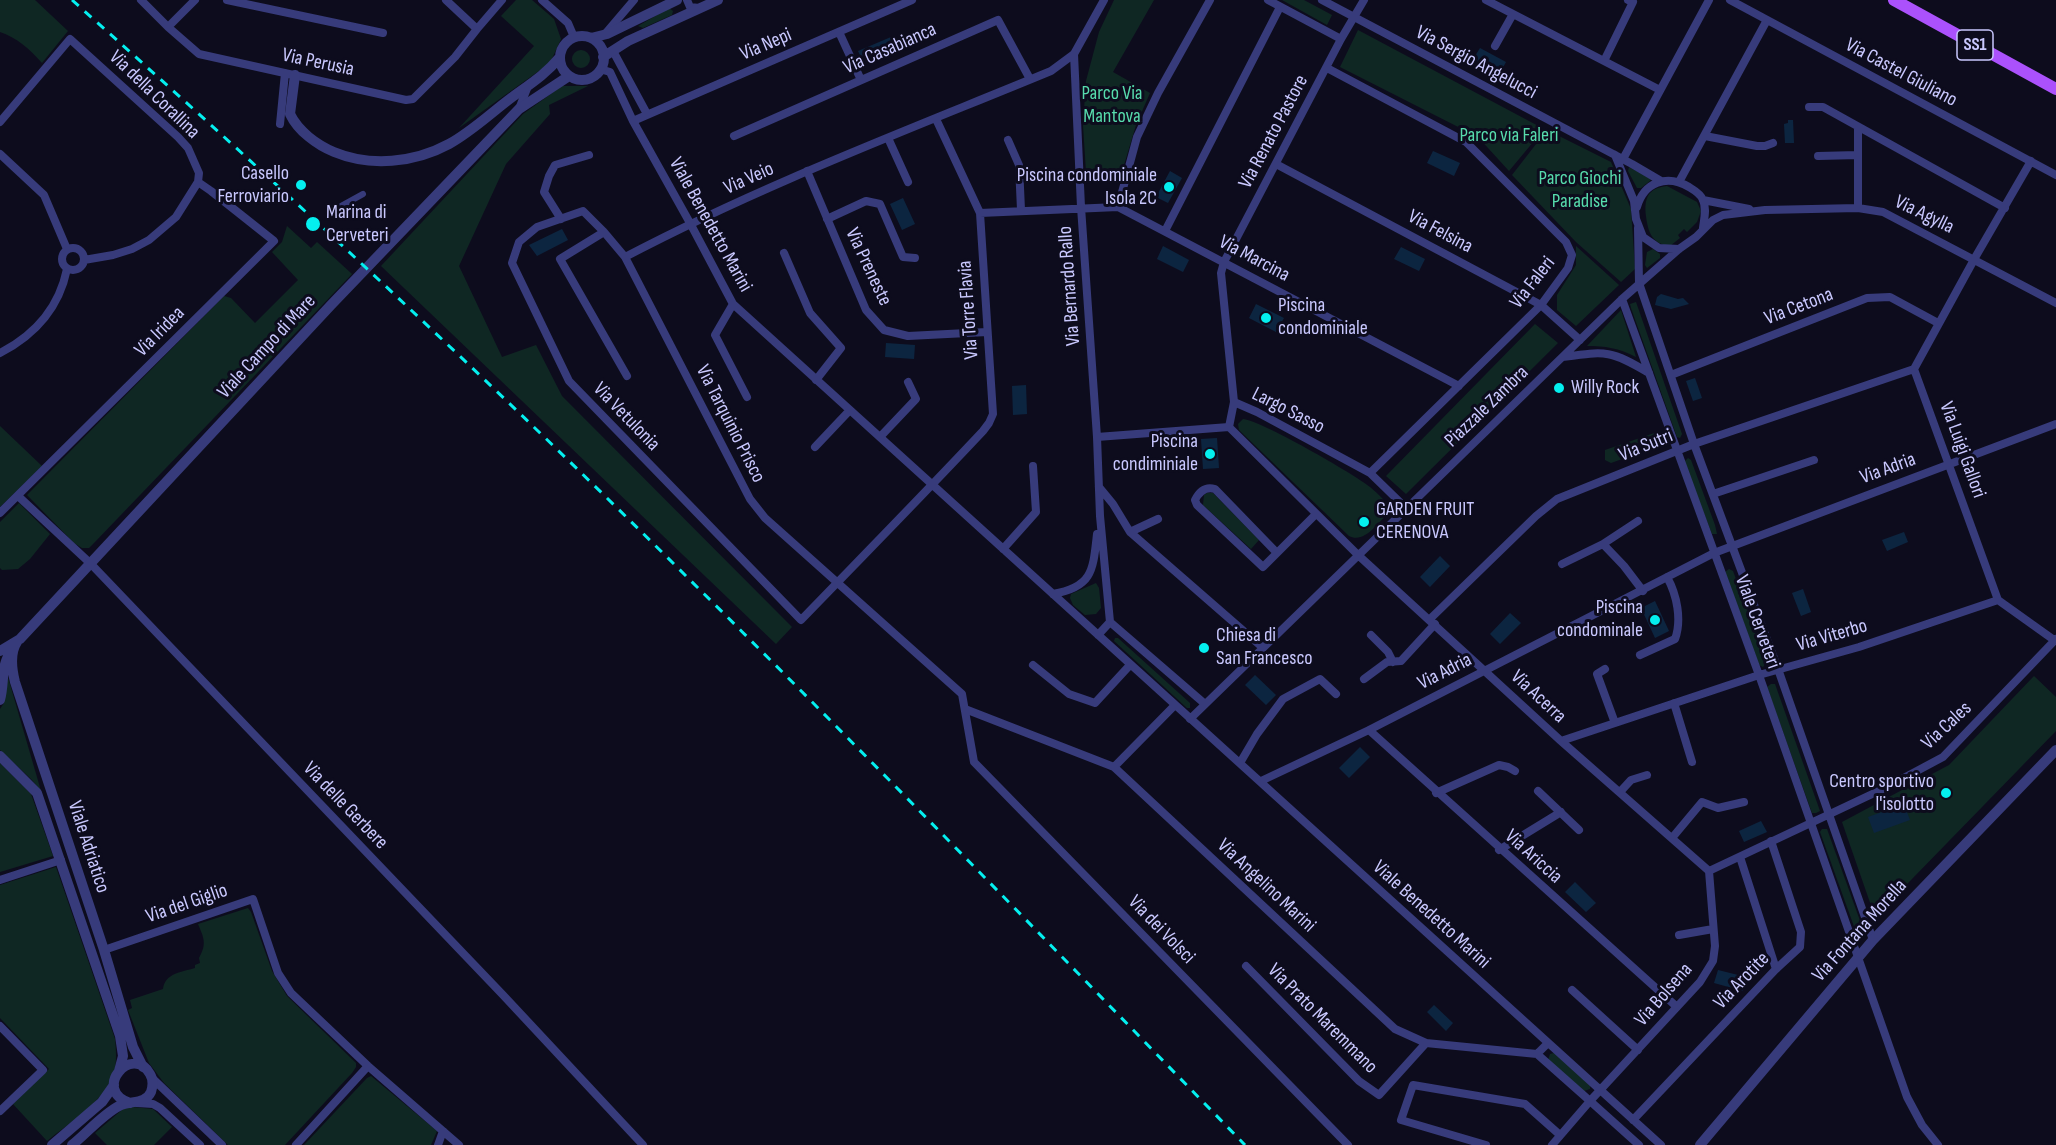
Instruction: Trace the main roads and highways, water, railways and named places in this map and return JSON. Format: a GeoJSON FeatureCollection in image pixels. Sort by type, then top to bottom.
{"type":"FeatureCollection","features":[{"type":"Feature","properties":{"kind":"main road","name":"SS1"},"geometry":{"type":"LineString","coordinates":[[1894,0],[2056,89]]}},
{"type":"Feature","properties":{"kind":"water"},"geometry":{"type":"Polygon","coordinates":[[[891,37],[897,49],[864,64],[858,51],[891,37]]]}},
{"type":"Feature","properties":{"kind":"water"},"geometry":{"type":"Polygon","coordinates":[[[1480,48],[1506,62],[1499,75],[1472,61],[1480,48]]]}},
{"type":"Feature","properties":{"kind":"water"},"geometry":{"type":"Polygon","coordinates":[[[1788,120],[1793,120],[1794,143],[1785,143],[1784,124],[1788,123],[1788,120]]]}},
{"type":"Feature","properties":{"kind":"water"},"geometry":{"type":"Polygon","coordinates":[[[1433,151],[1460,163],[1454,176],[1427,163],[1433,151]]]}},
{"type":"Feature","properties":{"kind":"water","name":"Piscina condominiale Isola 2C"},"geometry":{"type":"Polygon","coordinates":[[[1170,171],[1182,178],[1168,203],[1156,197],[1170,171]]]}},
{"type":"Feature","properties":{"kind":"water"},"geometry":{"type":"Polygon","coordinates":[[[903,198],[915,224],[902,230],[890,204],[903,198]]]}},
{"type":"Feature","properties":{"kind":"water"},"geometry":{"type":"Polygon","coordinates":[[[562,229],[568,240],[537,256],[529,245],[562,229]]]}},
{"type":"Feature","properties":{"kind":"water"},"geometry":{"type":"Polygon","coordinates":[[[1163,246],[1189,260],[1183,272],[1157,259],[1163,246]]]}},
{"type":"Feature","properties":{"kind":"water","name":"Piscina condominiale"},"geometry":{"type":"Polygon","coordinates":[[[1401,247],[1425,259],[1419,271],[1394,259],[1401,247]]]}},
{"type":"Feature","properties":{"kind":"water"},"geometry":{"type":"Polygon","coordinates":[[[1661,294],[1678,299],[1683,298],[1689,304],[1671,309],[1655,305],[1657,297],[1661,294]]]}},
{"type":"Feature","properties":{"kind":"water","name":"Piscina condominiale"},"geometry":{"type":"Polygon","coordinates":[[[1256,304],[1284,318],[1276,332],[1249,318],[1256,304]]]}},
{"type":"Feature","properties":{"kind":"water"},"geometry":{"type":"Polygon","coordinates":[[[886,343],[915,345],[914,359],[885,357],[886,343]]]}},
{"type":"Feature","properties":{"kind":"water"},"geometry":{"type":"Polygon","coordinates":[[[1695,378],[1702,398],[1693,401],[1686,381],[1695,378]]]}},
{"type":"Feature","properties":{"kind":"water"},"geometry":{"type":"Polygon","coordinates":[[[1026,385],[1027,414],[1013,415],[1012,386],[1026,385]]]}},
{"type":"Feature","properties":{"kind":"water","name":"Piscina condiminiale"},"geometry":{"type":"Polygon","coordinates":[[[1217,438],[1219,468],[1203,469],[1201,439],[1217,438]]]}},
{"type":"Feature","properties":{"kind":"water"},"geometry":{"type":"Polygon","coordinates":[[[1904,532],[1908,542],[1887,551],[1882,540],[1904,532]]]}},
{"type":"Feature","properties":{"kind":"water"},"geometry":{"type":"Polygon","coordinates":[[[1440,556],[1450,566],[1430,587],[1420,577],[1440,556]]]}},
{"type":"Feature","properties":{"kind":"water"},"geometry":{"type":"Polygon","coordinates":[[[1803,589],[1811,612],[1801,616],[1792,593],[1803,589]]]}},
{"type":"Feature","properties":{"kind":"water","name":"Piscina condominale"},"geometry":{"type":"Polygon","coordinates":[[[1655,601],[1669,631],[1655,638],[1641,608],[1655,601]]]}},
{"type":"Feature","properties":{"kind":"water"},"geometry":{"type":"Polygon","coordinates":[[[1510,613],[1521,623],[1500,644],[1490,634],[1510,613]]]}},
{"type":"Feature","properties":{"kind":"water"},"geometry":{"type":"Polygon","coordinates":[[[1255,675],[1276,695],[1266,705],[1245,685],[1255,675]]]}},
{"type":"Feature","properties":{"kind":"water"},"geometry":{"type":"Polygon","coordinates":[[[1360,747],[1370,757],[1349,778],[1339,768],[1360,747]]]}},
{"type":"Feature","properties":{"kind":"water"},"geometry":{"type":"Polygon","coordinates":[[[1904,804],[1910,820],[1874,833],[1868,817],[1904,804]]]}},
{"type":"Feature","properties":{"kind":"water"},"geometry":{"type":"Polygon","coordinates":[[[1761,821],[1767,832],[1744,842],[1739,831],[1761,821]]]}},
{"type":"Feature","properties":{"kind":"water"},"geometry":{"type":"Polygon","coordinates":[[[1575,882],[1596,903],[1586,912],[1565,892],[1575,882]]]}},
{"type":"Feature","properties":{"kind":"water"},"geometry":{"type":"Polygon","coordinates":[[[1718,970],[1746,977],[1743,991],[1714,983],[1718,970]]]}},
{"type":"Feature","properties":{"kind":"water"},"geometry":{"type":"Polygon","coordinates":[[[1434,1005],[1453,1023],[1446,1031],[1427,1012],[1434,1005]]]}},
{"type":"Feature","properties":{"kind":"railway"},"geometry":{"type":"LineString","coordinates":[[72,0],[382,283],[610,501],[756,645],[1245,1145]]}},
{"type":"Feature","properties":{"kind":"place","name":"Casello Ferroviario"},"geometry":{"type":"Point","coordinates":[301,185]}},
{"type":"Feature","properties":{"kind":"place","name":"Piscina condominiale Isola 2C"},"geometry":{"type":"Point","coordinates":[1169,187]}},
{"type":"Feature","properties":{"kind":"place","name":"Marina di Cerveteri"},"geometry":{"type":"Point","coordinates":[313,224]}},
{"type":"Feature","properties":{"kind":"place","name":"Piscina condominiale"},"geometry":{"type":"Point","coordinates":[1266,318]}},
{"type":"Feature","properties":{"kind":"place","name":"Willy Rock"},"geometry":{"type":"Point","coordinates":[1559,388]}},
{"type":"Feature","properties":{"kind":"place","name":"Piscina condiminiale"},"geometry":{"type":"Point","coordinates":[1210,454]}},
{"type":"Feature","properties":{"kind":"place","name":"GARDEN FRUIT CERENOVA"},"geometry":{"type":"Point","coordinates":[1364,522]}},
{"type":"Feature","properties":{"kind":"place","name":"Piscina condominale"},"geometry":{"type":"Point","coordinates":[1655,620]}},
{"type":"Feature","properties":{"kind":"place","name":"Chiesa di San Francesco"},"geometry":{"type":"Point","coordinates":[1204,648]}},
{"type":"Feature","properties":{"kind":"place","name":"Centro sportivo l'isolotto"},"geometry":{"type":"Point","coordinates":[1946,793]}},
{"type":"Feature","properties":{"kind":"park label","name":"Parco Via Mantova"},"geometry":{"type":"Point","coordinates":[1112,106]}},
{"type":"Feature","properties":{"kind":"park label","name":"Parco via Faleri"},"geometry":{"type":"Point","coordinates":[1509,136]}},
{"type":"Feature","properties":{"kind":"park label","name":"Parco Giochi Paradise"},"geometry":{"type":"Point","coordinates":[1580,190]}}]}
